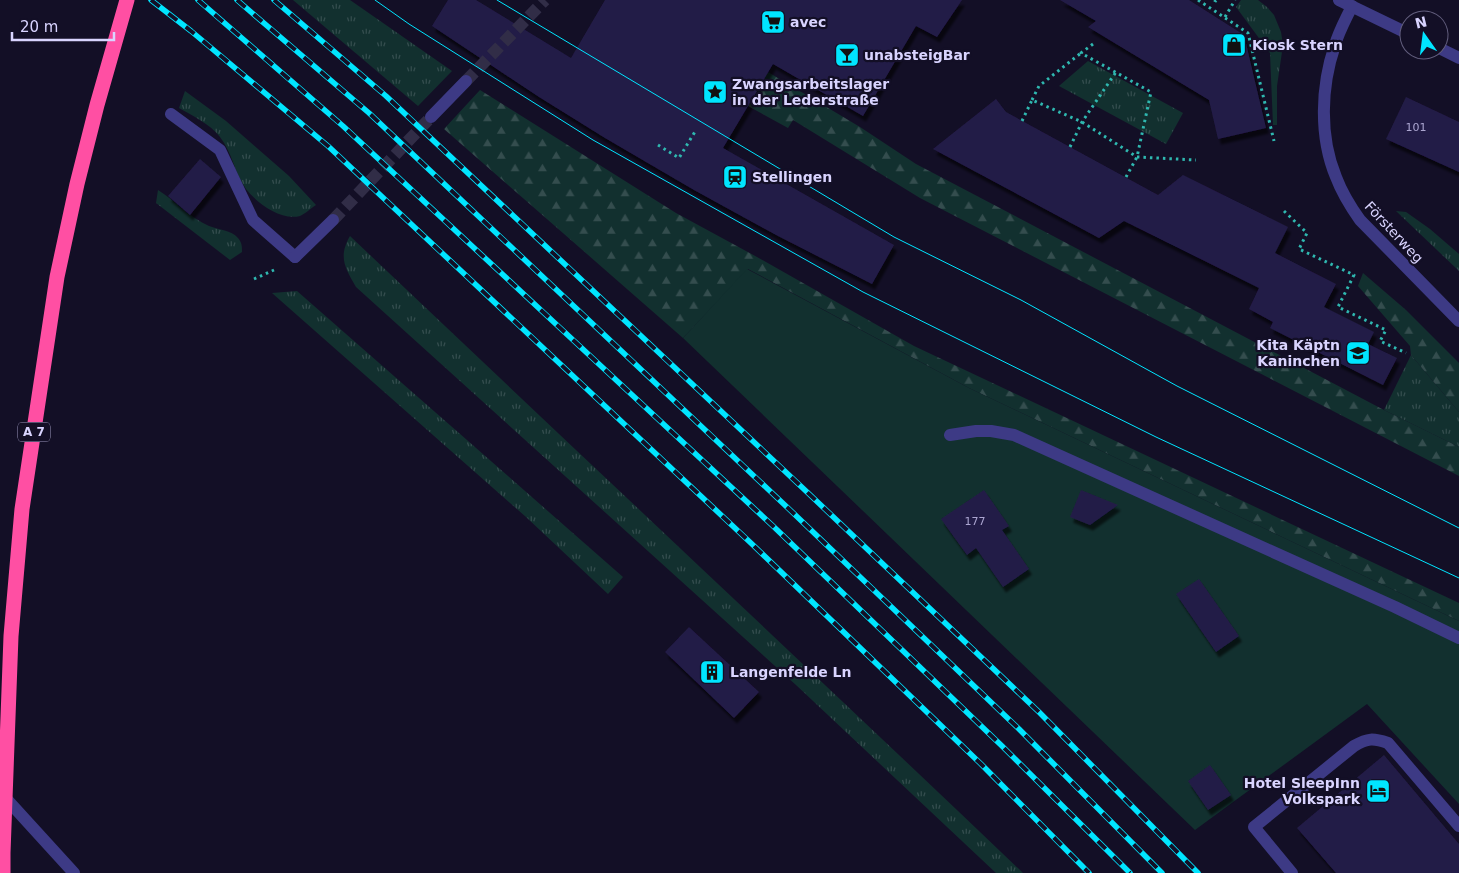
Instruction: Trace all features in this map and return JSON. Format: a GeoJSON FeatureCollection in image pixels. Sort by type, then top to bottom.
{"type":"FeatureCollection","features":[{"type":"Feature","properties":{"kind":"highway","name":"A 7"},"geometry":{"type":"LineString","coordinates":[[3,873],[11,636],[22,509],[57,277],[77,184],[127,0]]}},
{"type":"Feature","properties":{"kind":"street"},"geometry":{"type":"LineString","coordinates":[[1339,0],[1399,29]]}},
{"type":"Feature","properties":{"kind":"street","name":"Försterweg"},"geometry":{"type":"LineString","coordinates":[[1352,6],[1334,47],[1326,86],[1324,125],[1329,157],[1335,175],[1348,203],[1360,220],[1459,321]]}},
{"type":"Feature","properties":{"kind":"street"},"geometry":{"type":"LineString","coordinates":[[431,117],[466,81]]}},
{"type":"Feature","properties":{"kind":"street"},"geometry":{"type":"LineString","coordinates":[[171,114],[220,150],[253,220],[295,258],[333,220]]}},
{"type":"Feature","properties":{"kind":"street"},"geometry":{"type":"LineString","coordinates":[[950,435],[983,431],[1014,435],[1395,607],[1459,638]]}},
{"type":"Feature","properties":{"kind":"street"},"geometry":{"type":"LineString","coordinates":[[1292,873],[1254,827],[1354,746],[1365,740],[1376,738],[1388,743],[1459,826]]}},
{"type":"Feature","properties":{"kind":"street"},"geometry":{"type":"LineString","coordinates":[[0,792],[74,873]]}},
{"type":"Feature","properties":{"kind":"path"},"geometry":{"type":"LineString","coordinates":[[1198,0],[1248,33],[1274,141]]}},
{"type":"Feature","properties":{"kind":"path"},"geometry":{"type":"LineString","coordinates":[[1225,17],[1235,0]]}},
{"type":"Feature","properties":{"kind":"path"},"geometry":{"type":"LineString","coordinates":[[1022,121],[1039,86],[1093,44]]}},
{"type":"Feature","properties":{"kind":"path"},"geometry":{"type":"LineString","coordinates":[[1081,53],[1151,92],[1136,157],[1126,177]]}},
{"type":"Feature","properties":{"kind":"path"},"geometry":{"type":"LineString","coordinates":[[1070,147],[1082,122],[1116,72]]}},
{"type":"Feature","properties":{"kind":"path"},"geometry":{"type":"LineString","coordinates":[[1032,100],[1082,122],[1136,157],[1196,160]]}},
{"type":"Feature","properties":{"kind":"path"},"geometry":{"type":"LineString","coordinates":[[658,145],[679,158],[696,130]]}},
{"type":"Feature","properties":{"kind":"path"},"geometry":{"type":"LineString","coordinates":[[1284,211],[1307,234],[1299,249],[1354,275],[1338,306],[1386,330],[1380,341],[1406,353]]}},
{"type":"Feature","properties":{"kind":"green space"},"geometry":{"type":"Polygon","coordinates":[[[293,0],[350,0],[452,71],[418,106],[293,0]]]}},
{"type":"Feature","properties":{"kind":"green space"},"geometry":{"type":"Polygon","coordinates":[[[1241,0],[1258,0],[1267,7],[1274,15],[1281,32],[1283,45],[1277,86],[1277,125],[1273,125],[1270,53],[1236,7],[1241,0]]]}},
{"type":"Feature","properties":{"kind":"green space"},"geometry":{"type":"Polygon","coordinates":[[[1088,61],[1183,113],[1166,144],[1059,86],[1088,61]]]}},
{"type":"Feature","properties":{"kind":"green space"},"geometry":{"type":"Polygon","coordinates":[[[768,72],[860,127],[916,164],[1384,410],[1459,447],[1459,476],[920,198],[793,120],[788,128],[748,106],[768,72]]]}},
{"type":"Feature","properties":{"kind":"green space"},"geometry":{"type":"Polygon","coordinates":[[[480,90],[676,213],[914,346],[1459,603],[1459,621],[969,388],[748,269],[683,338],[444,129],[480,90]]]}},
{"type":"Feature","properties":{"kind":"green space"},"geometry":{"type":"Polygon","coordinates":[[[185,91],[226,121],[289,176],[316,205],[302,215],[293,217],[270,210],[256,200],[242,183],[228,149],[216,132],[179,108],[185,91]]]}},
{"type":"Feature","properties":{"kind":"green space"},"geometry":{"type":"Polygon","coordinates":[[[158,190],[202,223],[235,235],[241,243],[242,252],[230,260],[156,203],[158,190]]]}},
{"type":"Feature","properties":{"kind":"green space"},"geometry":{"type":"Polygon","coordinates":[[[1396,211],[1406,212],[1430,229],[1459,254],[1459,271],[1396,211]]]}},
{"type":"Feature","properties":{"kind":"green space"},"geometry":{"type":"Polygon","coordinates":[[[350,236],[1023,873],[996,873],[796,685],[356,287],[344,262],[344,250],[350,236]]]}},
{"type":"Feature","properties":{"kind":"green space"},"geometry":{"type":"Polygon","coordinates":[[[747,269],[969,388],[1459,621],[1459,804],[1367,704],[1195,830],[683,338],[747,269]]]}},
{"type":"Feature","properties":{"kind":"green space"},"geometry":{"type":"Polygon","coordinates":[[[1363,273],[1406,310],[1459,363],[1459,412],[1411,355],[1410,346],[1358,286],[1363,273]]]}},
{"type":"Feature","properties":{"kind":"green space"},"geometry":{"type":"Polygon","coordinates":[[[297,291],[623,577],[608,594],[526,517],[272,293],[297,291]]]}},
{"type":"Feature","properties":{"kind":"green space"},"geometry":{"type":"Polygon","coordinates":[[[1411,355],[1459,412],[1459,447],[1384,410],[1411,355]]]}},
{"type":"Feature","properties":{"kind":"building"},"geometry":{"type":"Polygon","coordinates":[[[448,0],[476,0],[571,58],[605,0],[962,0],[937,37],[916,26],[863,116],[773,64],[723,148],[894,245],[872,284],[778,236],[605,138],[432,26],[448,0]]]}},
{"type":"Feature","properties":{"kind":"building"},"geometry":{"type":"Polygon","coordinates":[[[1060,0],[1189,0],[1244,35],[1266,128],[1218,139],[1209,100],[1088,27],[1096,21],[1060,0]]]}},
{"type":"Feature","properties":{"kind":"building"},"geometry":{"type":"Polygon","coordinates":[[[1406,97],[1459,122],[1459,172],[1386,139],[1406,97]]]}},
{"type":"Feature","properties":{"kind":"building"},"geometry":{"type":"Polygon","coordinates":[[[996,99],[1006,112],[1158,195],[1183,175],[1288,227],[1275,253],[1336,284],[1324,307],[1374,332],[1368,344],[1397,358],[1383,385],[1270,328],[1273,322],[1249,309],[1259,288],[1124,221],[1099,238],[933,149],[996,99]]]}},
{"type":"Feature","properties":{"kind":"building"},"geometry":{"type":"Polygon","coordinates":[[[200,159],[221,177],[190,215],[168,196],[200,159]]]}},
{"type":"Feature","properties":{"kind":"building"},"geometry":{"type":"Polygon","coordinates":[[[984,490],[1009,526],[1002,530],[1029,569],[1003,587],[976,548],[967,555],[941,519],[984,490]]]}},
{"type":"Feature","properties":{"kind":"building"},"geometry":{"type":"Polygon","coordinates":[[[1081,490],[1118,505],[1090,525],[1070,517],[1081,490]]]}},
{"type":"Feature","properties":{"kind":"building"},"geometry":{"type":"Polygon","coordinates":[[[1199,579],[1239,636],[1216,652],[1176,594],[1199,579]]]}},
{"type":"Feature","properties":{"kind":"building","name":"Langenfelde Ln"},"geometry":{"type":"Polygon","coordinates":[[[689,627],[759,692],[734,718],[665,652],[689,627]]]}},
{"type":"Feature","properties":{"kind":"building","name":"Hotel SleepInn Volkspark"},"geometry":{"type":"Polygon","coordinates":[[[1384,755],[1459,844],[1459,873],[1336,873],[1297,828],[1384,755]]]}},
{"type":"Feature","properties":{"kind":"building"},"geometry":{"type":"Polygon","coordinates":[[[1210,765],[1231,795],[1208,810],[1188,781],[1210,765]]]}},
{"type":"Feature","properties":{"kind":"tunnel"},"geometry":{"type":"LineString","coordinates":[[466,81],[545,0]]}},
{"type":"Feature","properties":{"kind":"tunnel"},"geometry":{"type":"LineString","coordinates":[[333,220],[431,117]]}},
{"type":"Feature","properties":{"kind":"tram line"},"geometry":{"type":"LineString","coordinates":[[375,0],[409,24],[593,140],[863,292],[1156,437],[1459,578]]}},
{"type":"Feature","properties":{"kind":"tram line"},"geometry":{"type":"LineString","coordinates":[[497,0],[894,237],[1021,300],[1177,386],[1459,528]]}},
{"type":"Feature","properties":{"kind":"railway"},"geometry":{"type":"LineString","coordinates":[[151,0],[191,31],[328,146],[753,545],[981,764],[1089,873]]}},
{"type":"Feature","properties":{"kind":"railway"},"geometry":{"type":"LineString","coordinates":[[198,0],[343,126],[773,526],[1002,746],[1130,873]]}},
{"type":"Feature","properties":{"kind":"railway"},"geometry":{"type":"LineString","coordinates":[[237,0],[369,113],[789,509],[1019,729],[1162,873]]}},
{"type":"Feature","properties":{"kind":"railway"},"geometry":{"type":"LineString","coordinates":[[274,0],[386,96],[807,492],[1039,712],[1198,873]]}},
{"type":"Feature","properties":{"kind":"place","name":"avec"},"geometry":{"type":"Point","coordinates":[773,22]}},
{"type":"Feature","properties":{"kind":"place","name":"Kiosk Stern"},"geometry":{"type":"Point","coordinates":[1234,45]}},
{"type":"Feature","properties":{"kind":"place","name":"unabsteigBar"},"geometry":{"type":"Point","coordinates":[847,55]}},
{"type":"Feature","properties":{"kind":"place","name":"Zwangsarbeitslager in der Lederstraße"},"geometry":{"type":"Point","coordinates":[715,92]}},
{"type":"Feature","properties":{"kind":"place","name":"Stellingen"},"geometry":{"type":"Point","coordinates":[735,177]}},
{"type":"Feature","properties":{"kind":"place","name":"Kita Käptn Kaninchen"},"geometry":{"type":"Point","coordinates":[1358,353]}},
{"type":"Feature","properties":{"kind":"place","name":"Langenfelde Ln"},"geometry":{"type":"Point","coordinates":[712,672]}},
{"type":"Feature","properties":{"kind":"place","name":"Hotel SleepInn Volkspark"},"geometry":{"type":"Point","coordinates":[1378,791]}}]}
